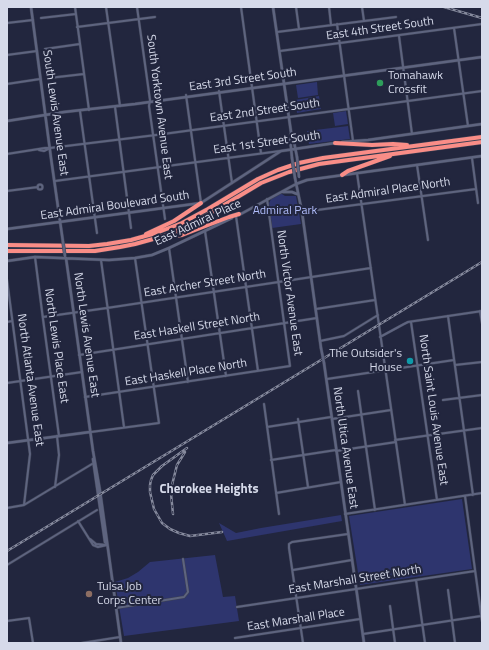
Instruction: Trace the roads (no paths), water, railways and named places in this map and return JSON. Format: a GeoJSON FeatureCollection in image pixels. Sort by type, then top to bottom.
{"type":"FeatureCollection","features":[{"type":"Feature","properties":{"kind":"highway"},"geometry":{"type":"LineString","coordinates":[[7,246],[89,246],[131,240],[156,233],[182,223],[258,180],[288,166],[323,158],[482,137]]}},
{"type":"Feature","properties":{"kind":"highway"},"geometry":{"type":"LineString","coordinates":[[335,143],[415,146]]}},
{"type":"Feature","properties":{"kind":"highway"},"geometry":{"type":"LineString","coordinates":[[155,239],[194,223],[261,184],[289,172],[319,164],[482,144]]}},
{"type":"Feature","properties":{"kind":"highway"},"geometry":{"type":"LineString","coordinates":[[342,175],[348,171],[396,154]]}},
{"type":"Feature","properties":{"kind":"highway"},"geometry":{"type":"LineString","coordinates":[[131,240],[174,221],[201,203]]}},
{"type":"Feature","properties":{"kind":"highway"},"geometry":{"type":"LineString","coordinates":[[7,251],[96,251],[182,235],[238,215]]}},
{"type":"Feature","properties":{"kind":"main road","name":"South Lewis Avenue East"},"geometry":{"type":"LineString","coordinates":[[31,7],[61,222]]}},
{"type":"Feature","properties":{"kind":"main road"},"geometry":{"type":"LineString","coordinates":[[273,7],[291,132],[297,157],[300,182]]}},
{"type":"Feature","properties":{"kind":"main road","name":"East 3rd Street South"},"geometry":{"type":"LineString","coordinates":[[7,121],[482,57]]}},
{"type":"Feature","properties":{"kind":"main road","name":"East 1st Street South"},"geometry":{"type":"LineString","coordinates":[[281,151],[482,124]]}},
{"type":"Feature","properties":{"kind":"main road","name":"North Utica Avenue East"},"geometry":{"type":"LineString","coordinates":[[291,132],[292,158],[302,212],[364,643]]}},
{"type":"Feature","properties":{"kind":"main road","name":"East Admiral Boulevard South"},"geometry":{"type":"LineString","coordinates":[[7,229],[201,203],[281,151]]}},
{"type":"Feature","properties":{"kind":"main road"},"geometry":{"type":"LineString","coordinates":[[296,184],[314,178],[482,156]]}},
{"type":"Feature","properties":{"kind":"main road","name":"East Admiral Place"},"geometry":{"type":"LineString","coordinates":[[7,261],[65,257],[118,260],[152,255],[238,215],[296,184]]}},
{"type":"Feature","properties":{"kind":"main road"},"geometry":{"type":"LineString","coordinates":[[281,192],[292,192],[298,194]]}},
{"type":"Feature","properties":{"kind":"main road","name":"North Lewis Avenue East"},"geometry":{"type":"LineString","coordinates":[[61,222],[121,643]]}},
{"type":"Feature","properties":{"kind":"main road"},"geometry":{"type":"LineString","coordinates":[[7,444],[90,432]]}},
{"type":"Feature","properties":{"kind":"street"},"geometry":{"type":"LineString","coordinates":[[75,7],[89,110]]}},
{"type":"Feature","properties":{"kind":"street"},"geometry":{"type":"LineString","coordinates":[[106,7],[120,106]]}},
{"type":"Feature","properties":{"kind":"street","name":"South Yorktown Avenue East"},"geometry":{"type":"LineString","coordinates":[[138,7],[150,99],[149,104],[165,219]]}},
{"type":"Feature","properties":{"kind":"street"},"geometry":{"type":"LineString","coordinates":[[240,7],[261,153]]}},
{"type":"Feature","properties":{"kind":"street"},"geometry":{"type":"LineString","coordinates":[[296,7],[299,29]]}},
{"type":"Feature","properties":{"kind":"street"},"geometry":{"type":"LineString","coordinates":[[329,7],[331,25]]}},
{"type":"Feature","properties":{"kind":"street"},"geometry":{"type":"LineString","coordinates":[[362,7],[364,21]]}},
{"type":"Feature","properties":{"kind":"street"},"geometry":{"type":"LineString","coordinates":[[41,18],[76,14]]}},
{"type":"Feature","properties":{"kind":"street"},"geometry":{"type":"LineString","coordinates":[[277,32],[396,16]]}},
{"type":"Feature","properties":{"kind":"street"},"geometry":{"type":"LineString","coordinates":[[77,27],[155,17]]}},
{"type":"Feature","properties":{"kind":"street"},"geometry":{"type":"LineString","coordinates":[[7,23],[33,20]]}},
{"type":"Feature","properties":{"kind":"street"},"geometry":{"type":"LineString","coordinates":[[337,24],[353,141]]}},
{"type":"Feature","properties":{"kind":"street","name":"East 4th Street South"},"geometry":{"type":"LineString","coordinates":[[280,51],[482,24]]}},
{"type":"Feature","properties":{"kind":"street"},"geometry":{"type":"LineString","coordinates":[[454,28],[468,126]]}},
{"type":"Feature","properties":{"kind":"street"},"geometry":{"type":"LineString","coordinates":[[399,36],[412,134]]}},
{"type":"Feature","properties":{"kind":"street"},"geometry":{"type":"LineString","coordinates":[[45,49],[80,44]]}},
{"type":"Feature","properties":{"kind":"street"},"geometry":{"type":"LineString","coordinates":[[7,56],[37,51]]}},
{"type":"Feature","properties":{"kind":"street"},"geometry":{"type":"LineString","coordinates":[[49,78],[84,74]]}},
{"type":"Feature","properties":{"kind":"street"},"geometry":{"type":"LineString","coordinates":[[7,84],[40,79]]}},
{"type":"Feature","properties":{"kind":"street","name":"East 2nd Street South"},"geometry":{"type":"LineString","coordinates":[[7,154],[38,150],[42,151],[50,148],[482,91]]}},
{"type":"Feature","properties":{"kind":"street"},"geometry":{"type":"LineString","coordinates":[[219,92],[232,183]]}},
{"type":"Feature","properties":{"kind":"street"},"geometry":{"type":"LineString","coordinates":[[186,96],[201,203]]}},
{"type":"Feature","properties":{"kind":"street"},"geometry":{"type":"LineString","coordinates":[[114,106],[131,228]]}},
{"type":"Feature","properties":{"kind":"street"},"geometry":{"type":"LineString","coordinates":[[80,111],[97,233]]}},
{"type":"Feature","properties":{"kind":"street","name":"East 1st Street South"},"geometry":{"type":"LineString","coordinates":[[55,181],[281,151]]}},
{"type":"Feature","properties":{"kind":"street"},"geometry":{"type":"LineString","coordinates":[[472,158],[478,203]]}},
{"type":"Feature","properties":{"kind":"street"},"geometry":{"type":"LineString","coordinates":[[417,165],[428,240]]}},
{"type":"Feature","properties":{"kind":"street"},"geometry":{"type":"LineString","coordinates":[[357,173],[405,505]]}},
{"type":"Feature","properties":{"kind":"street"},"geometry":{"type":"LineString","coordinates":[[7,191],[38,187]]}},
{"type":"Feature","properties":{"kind":"street","name":"East Admiral Place North"},"geometry":{"type":"LineString","coordinates":[[302,212],[476,189]]}},
{"type":"Feature","properties":{"kind":"street","name":"North Victor Avenue East"},"geometry":{"type":"LineString","coordinates":[[267,199],[290,366]]}},
{"type":"Feature","properties":{"kind":"street"},"geometry":{"type":"LineString","coordinates":[[238,215],[246,287],[258,371]]}},
{"type":"Feature","properties":{"kind":"street"},"geometry":{"type":"LineString","coordinates":[[205,231],[226,376]]}},
{"type":"Feature","properties":{"kind":"street"},"geometry":{"type":"LineString","coordinates":[[169,248],[188,382]]}},
{"type":"Feature","properties":{"kind":"street","name":"North Lewis Place East"},"geometry":{"type":"LineString","coordinates":[[35,258],[60,455],[55,487]]}},
{"type":"Feature","properties":{"kind":"street"},"geometry":{"type":"LineString","coordinates":[[90,432],[159,423],[135,258]]}},
{"type":"Feature","properties":{"kind":"street"},"geometry":{"type":"LineString","coordinates":[[100,260],[124,428]]}},
{"type":"Feature","properties":{"kind":"street","name":"East Archer Street North"},"geometry":{"type":"LineString","coordinates":[[43,317],[371,268]]}},
{"type":"Feature","properties":{"kind":"street","name":"North Atlanta Avenue East"},"geometry":{"type":"LineString","coordinates":[[7,280],[31,458],[24,505]]}},
{"type":"Feature","properties":{"kind":"street"},"geometry":{"type":"LineString","coordinates":[[316,309],[375,300]]}},
{"type":"Feature","properties":{"kind":"street"},"geometry":{"type":"LineString","coordinates":[[380,337],[404,324],[411,322],[481,311],[482,323]]}},
{"type":"Feature","properties":{"kind":"street"},"geometry":{"type":"LineString","coordinates":[[320,341],[344,336],[378,315]]}},
{"type":"Feature","properties":{"kind":"street"},"geometry":{"type":"LineString","coordinates":[[448,316],[473,495]]}},
{"type":"Feature","properties":{"kind":"street","name":"East Haskell Street North"},"geometry":{"type":"LineString","coordinates":[[79,355],[317,318]]}},
{"type":"Feature","properties":{"kind":"street"},"geometry":{"type":"LineString","coordinates":[[7,322],[12,321]]}},
{"type":"Feature","properties":{"kind":"street","name":"North Saint Louis Avenue East"},"geometry":{"type":"LineString","coordinates":[[411,322],[437,500]]}},
{"type":"Feature","properties":{"kind":"street"},"geometry":{"type":"LineString","coordinates":[[326,379],[454,360]]}},
{"type":"Feature","properties":{"kind":"street"},"geometry":{"type":"LineString","coordinates":[[455,365],[482,362]]}},
{"type":"Feature","properties":{"kind":"street","name":"East Haskell Place North"},"geometry":{"type":"LineString","coordinates":[[85,397],[290,366]]}},
{"type":"Feature","properties":{"kind":"street"},"geometry":{"type":"LineString","coordinates":[[7,383],[82,372]]}},
{"type":"Feature","properties":{"kind":"street"},"geometry":{"type":"LineString","coordinates":[[358,391],[375,510]]}},
{"type":"Feature","properties":{"kind":"street"},"geometry":{"type":"LineString","coordinates":[[443,400],[482,395]]}},
{"type":"Feature","properties":{"kind":"street"},"geometry":{"type":"LineString","coordinates":[[264,404],[279,514]]}},
{"type":"Feature","properties":{"kind":"street"},"geometry":{"type":"LineString","coordinates":[[267,427],[299,421],[391,410]]}},
{"type":"Feature","properties":{"kind":"street"},"geometry":{"type":"LineString","coordinates":[[299,421],[308,487]]}},
{"type":"Feature","properties":{"kind":"street"},"geometry":{"type":"LineString","coordinates":[[271,460],[366,447],[482,428]]}},
{"type":"Feature","properties":{"kind":"street"},"geometry":{"type":"LineString","coordinates":[[7,508],[24,505],[92,464]]}},
{"type":"Feature","properties":{"kind":"street"},"geometry":{"type":"LineString","coordinates":[[276,493],[341,482]]}},
{"type":"Feature","properties":{"kind":"street"},"geometry":{"type":"LineString","coordinates":[[345,514],[482,493]]}},
{"type":"Feature","properties":{"kind":"street"},"geometry":{"type":"LineString","coordinates":[[465,496],[482,621]]}},
{"type":"Feature","properties":{"kind":"street"},"geometry":{"type":"LineString","coordinates":[[7,565],[97,510]]}},
{"type":"Feature","properties":{"kind":"street"},"geometry":{"type":"LineString","coordinates":[[78,521],[90,542],[94,546],[100,547],[107,545]]}},
{"type":"Feature","properties":{"kind":"street"},"geometry":{"type":"LineString","coordinates":[[303,643],[289,544],[292,542],[348,534]]}},
{"type":"Feature","properties":{"kind":"street"},"geometry":{"type":"LineString","coordinates":[[116,608],[184,597],[188,592],[183,559]]}},
{"type":"Feature","properties":{"kind":"street"},"geometry":{"type":"LineString","coordinates":[[293,570],[352,560]]}},
{"type":"Feature","properties":{"kind":"street","name":"East Marshall Street North"},"geometry":{"type":"LineString","coordinates":[[237,607],[475,571]]}},
{"type":"Feature","properties":{"kind":"street"},"geometry":{"type":"LineString","coordinates":[[416,580],[425,643]]}},
{"type":"Feature","properties":{"kind":"street"},"geometry":{"type":"LineString","coordinates":[[448,590],[456,643]]}},
{"type":"Feature","properties":{"kind":"street"},"geometry":{"type":"LineString","coordinates":[[390,606],[395,643]]}},
{"type":"Feature","properties":{"kind":"street"},"geometry":{"type":"LineString","coordinates":[[362,634],[481,616]]}},
{"type":"Feature","properties":{"kind":"street"},"geometry":{"type":"LineString","coordinates":[[7,621],[30,618],[33,643]]}},
{"type":"Feature","properties":{"kind":"street","name":"East Marshall Place"},"geometry":{"type":"LineString","coordinates":[[235,638],[360,619]]}},
{"type":"Feature","properties":{"kind":"street"},"geometry":{"type":"LineString","coordinates":[[82,643],[120,638]]}},
{"type":"Feature","properties":{"kind":"railway"},"geometry":{"type":"LineString","coordinates":[[444,7],[482,18]]}},
{"type":"Feature","properties":{"kind":"railway"},"geometry":{"type":"LineString","coordinates":[[7,551],[482,262]]}},
{"type":"Feature","properties":{"kind":"railway"},"geometry":{"type":"LineString","coordinates":[[187,448],[162,466],[153,475],[150,485],[150,492],[154,509],[162,523],[179,533],[190,536],[222,532]]}},
{"type":"Feature","properties":{"kind":"railway"},"geometry":{"type":"LineString","coordinates":[[173,514],[171,494],[172,485],[177,465],[185,452]]}},
{"type":"Feature","properties":{"kind":"place","name":"Tomahawk Crossfit"},"geometry":{"type":"Point","coordinates":[380,83]}},
{"type":"Feature","properties":{"kind":"place","name":"The Outsider's House"},"geometry":{"type":"Point","coordinates":[410,361]}},
{"type":"Feature","properties":{"kind":"place","name":"Tulsa Job Corps Center"},"geometry":{"type":"Point","coordinates":[89,594]}},
{"type":"Feature","properties":{"kind":"district","name":"Cherokee Heights"},"geometry":{"type":"Point","coordinates":[209,490]}},
{"type":"Feature","properties":{"kind":"park label","name":"Admiral Park"},"geometry":{"type":"Point","coordinates":[285,211]}}]}
